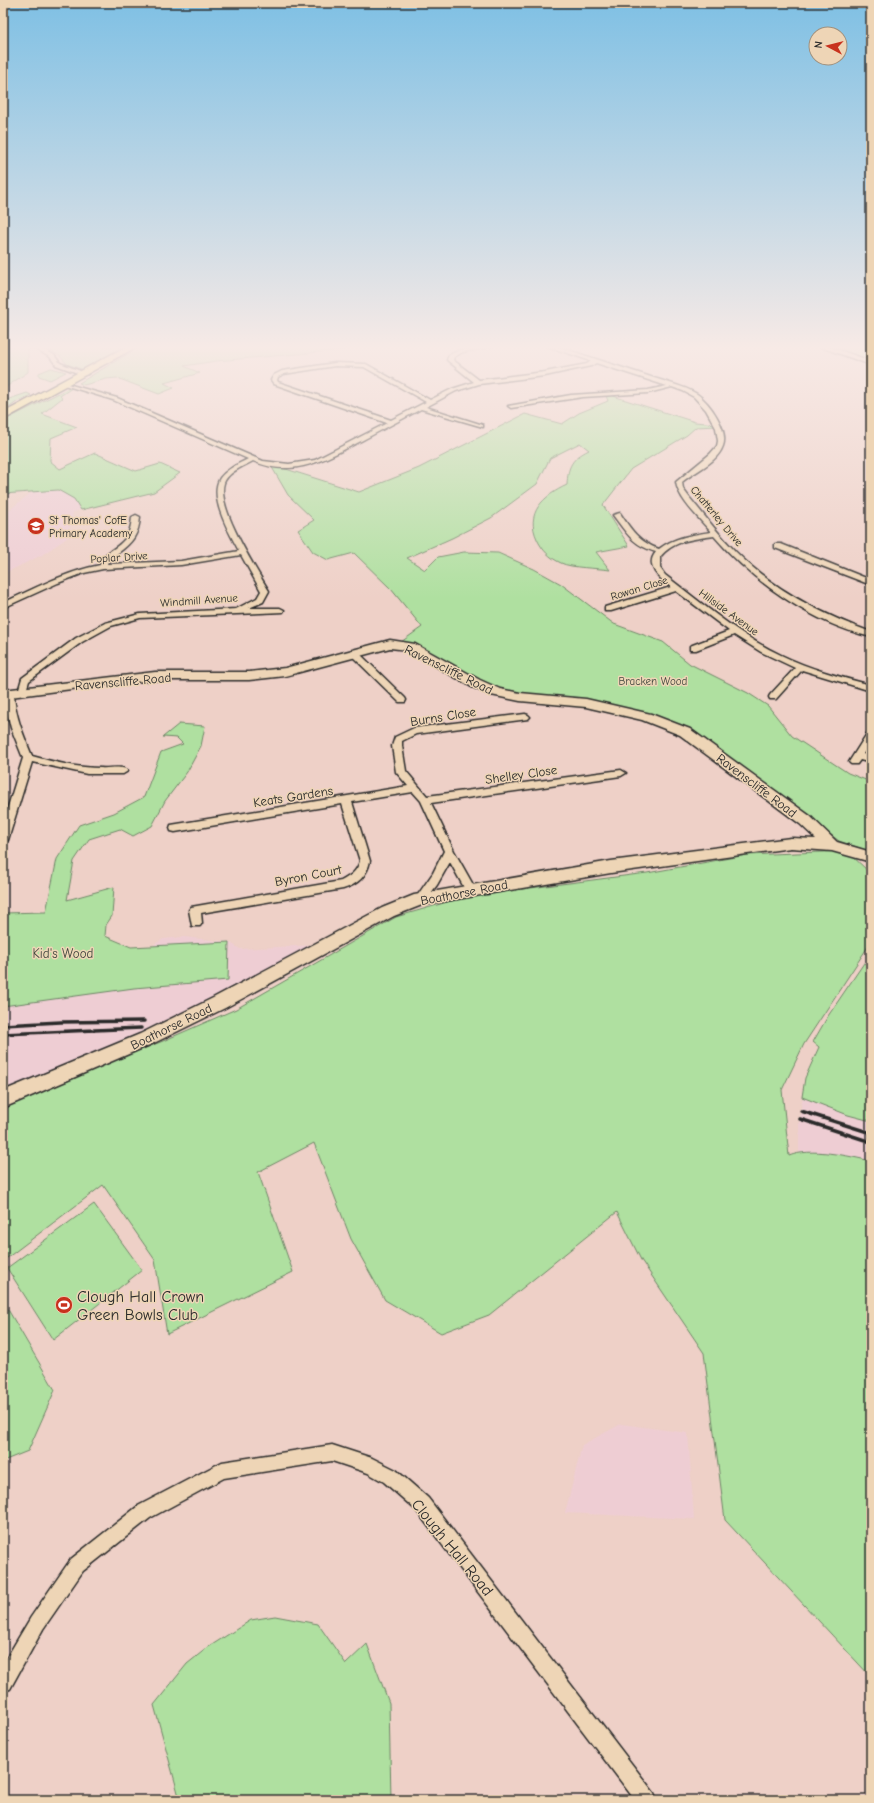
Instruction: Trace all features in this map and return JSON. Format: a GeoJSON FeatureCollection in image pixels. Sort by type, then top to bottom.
{"type":"FeatureCollection","features":[{"type":"Feature","properties":{"kind":"street"},"geometry":{"type":"LineString","coordinates":[[185,430],[252,459],[281,466],[305,465],[317,461],[375,430]]}},
{"type":"Feature","properties":{"kind":"street","name":"Chatterley Drive"},"geometry":{"type":"LineString","coordinates":[[719,430],[722,435],[720,446],[714,456],[695,468],[679,482],[680,489],[686,498],[735,555],[789,598],[816,613],[871,635]]}},
{"type":"Feature","properties":{"kind":"street","name":"Windmill Avenue"},"geometry":{"type":"LineString","coordinates":[[12,693],[25,680],[89,632],[112,622],[126,617],[238,611],[260,600],[265,592],[226,519],[220,490],[221,482],[228,474],[252,459]]}},
{"type":"Feature","properties":{"kind":"street"},"geometry":{"type":"LineString","coordinates":[[617,515],[636,541],[645,547],[659,551],[665,546],[682,539],[716,534]]}},
{"type":"Feature","properties":{"kind":"street"},"geometry":{"type":"LineString","coordinates":[[103,566],[106,558],[123,547],[132,536],[137,527],[136,517]]}},
{"type":"Feature","properties":{"kind":"street"},"geometry":{"type":"LineString","coordinates":[[778,546],[871,583]]}},
{"type":"Feature","properties":{"kind":"street","name":"Hillside Avenue"},"geometry":{"type":"LineString","coordinates":[[659,551],[656,556],[656,568],[662,577],[734,632],[765,651],[800,667],[871,688]]}},
{"type":"Feature","properties":{"kind":"street","name":"Poplar Drive"},"geometry":{"type":"LineString","coordinates":[[3,606],[55,581],[82,571],[103,566],[181,563],[244,552]]}},
{"type":"Feature","properties":{"kind":"street","name":"Rowan Close"},"geometry":{"type":"LineString","coordinates":[[608,609],[676,588]]}},
{"type":"Feature","properties":{"kind":"street"},"geometry":{"type":"LineString","coordinates":[[238,611],[280,610]]}},
{"type":"Feature","properties":{"kind":"street"},"geometry":{"type":"LineString","coordinates":[[693,648],[734,632]]}},
{"type":"Feature","properties":{"kind":"street","name":"Ravenscliffe Road"},"geometry":{"type":"LineString","coordinates":[[12,693],[102,681],[155,676],[249,676],[285,672],[390,644],[402,645],[411,647],[475,683],[496,692],[520,697],[586,703],[646,717],[685,732],[805,820],[832,846]]}},
{"type":"Feature","properties":{"kind":"street"},"geometry":{"type":"LineString","coordinates":[[355,654],[402,700]]}},
{"type":"Feature","properties":{"kind":"street"},"geometry":{"type":"LineString","coordinates":[[773,697],[800,667]]}},
{"type":"Feature","properties":{"kind":"street"},"geometry":{"type":"LineString","coordinates":[[3,840],[28,758],[16,728],[10,705],[12,693]]}},
{"type":"Feature","properties":{"kind":"street","name":"Burns Close"},"geometry":{"type":"LineString","coordinates":[[416,788],[401,772],[397,746],[398,739],[414,731],[525,717]]}},
{"type":"Feature","properties":{"kind":"street"},"geometry":{"type":"LineString","coordinates":[[871,734],[856,759],[871,760]]}},
{"type":"Feature","properties":{"kind":"street"},"geometry":{"type":"LineString","coordinates":[[28,758],[111,776],[123,771]]}},
{"type":"Feature","properties":{"kind":"street","name":"Shelley Close"},"geometry":{"type":"LineString","coordinates":[[425,800],[621,773]]}},
{"type":"Feature","properties":{"kind":"street"},"geometry":{"type":"LineString","coordinates":[[416,788],[425,800],[449,851],[471,890]]}},
{"type":"Feature","properties":{"kind":"street","name":"Keats Gardens"},"geometry":{"type":"LineString","coordinates":[[175,828],[416,788]]}},
{"type":"Feature","properties":{"kind":"street","name":"Byron Court"},"geometry":{"type":"LineString","coordinates":[[196,923],[195,910],[343,885],[355,879],[364,870],[365,861],[346,800]]}},
{"type":"Feature","properties":{"kind":"street","name":"Boathorse Road"},"geometry":{"type":"LineString","coordinates":[[3,1100],[146,1039],[219,1003],[388,912],[420,899],[728,851],[791,843],[832,846],[871,857]]}},
{"type":"Feature","properties":{"kind":"street"},"geometry":{"type":"LineString","coordinates":[[420,899],[434,883],[449,851]]}},
{"type":"Feature","properties":{"kind":"street","name":"Clough Hall Road"},"geometry":{"type":"LineString","coordinates":[[3,1682],[37,1623],[77,1566],[144,1512],[222,1470],[332,1452],[372,1466],[390,1476],[422,1504],[647,1800]]}},
{"type":"Feature","properties":{"kind":"shaded area","name":"St Thomas' CofE Primary Academy"},"geometry":{"type":"Polygon","coordinates":[[[58,490],[74,499],[81,510],[73,512],[67,538],[42,555],[3,574],[3,515],[32,492],[58,490]]]}},
{"type":"Feature","properties":{"kind":"shaded area"},"geometry":{"type":"Polygon","coordinates":[[[184,937],[229,942],[240,949],[314,945],[186,1014],[3,1095],[3,963],[148,948],[163,939],[184,937]]]}},
{"type":"Feature","properties":{"kind":"shaded area"},"geometry":{"type":"Polygon","coordinates":[[[805,1078],[842,1090],[871,1107],[871,1187],[801,1164],[799,1151],[799,1124],[805,1078]]]}},
{"type":"Feature","properties":{"kind":"shaded area"},"geometry":{"type":"Polygon","coordinates":[[[621,1424],[688,1433],[694,1519],[565,1513],[582,1445],[621,1424]]]}},
{"type":"Feature","properties":{"kind":"green space"},"geometry":{"type":"Polygon","coordinates":[[[3,430],[70,430],[51,438],[50,461],[60,469],[95,453],[136,471],[160,464],[180,473],[154,492],[81,510],[74,499],[58,490],[3,494],[3,430]]]}},
{"type":"Feature","properties":{"kind":"green space","name":"Bracken Wood"},"geometry":{"type":"Polygon","coordinates":[[[493,430],[692,430],[631,469],[603,505],[629,546],[596,552],[610,570],[565,565],[557,561],[541,547],[534,530],[533,521],[538,506],[550,494],[567,485],[568,473],[574,460],[589,450],[580,443],[550,458],[537,484],[491,518],[452,538],[407,558],[425,570],[438,557],[464,552],[498,553],[534,569],[561,584],[614,624],[663,642],[690,664],[748,693],[768,706],[792,736],[848,773],[871,782],[871,852],[839,841],[737,764],[646,717],[497,690],[401,642],[422,627],[391,589],[354,553],[328,560],[313,552],[298,530],[314,520],[288,495],[270,464],[359,492],[419,468],[493,430]]]}},
{"type":"Feature","properties":{"kind":"green space","name":"Kid's Wood"},"geometry":{"type":"Polygon","coordinates":[[[179,724],[205,726],[201,746],[187,772],[165,801],[152,826],[133,836],[120,829],[89,839],[74,861],[67,900],[114,887],[112,916],[106,925],[105,936],[131,947],[229,942],[228,980],[134,988],[3,1006],[3,913],[46,912],[57,859],[79,825],[114,813],[144,797],[161,752],[183,744],[177,738],[163,737],[179,724]]]}},
{"type":"Feature","properties":{"kind":"green space"},"geometry":{"type":"Polygon","coordinates":[[[847,851],[869,872],[871,876],[871,942],[804,1044],[782,1090],[789,1156],[798,1153],[818,1152],[871,1161],[871,1677],[725,1520],[704,1353],[641,1260],[617,1212],[489,1315],[441,1333],[385,1300],[351,1239],[314,1143],[258,1172],[293,1272],[167,1334],[155,1260],[103,1185],[3,1261],[3,1104],[163,1041],[236,1009],[396,917],[468,896],[647,873],[746,855],[847,851]]]}},
{"type":"Feature","properties":{"kind":"green space"},"geometry":{"type":"Polygon","coordinates":[[[864,963],[871,966],[871,1121],[848,1115],[802,1097],[805,1078],[819,1047],[813,1042],[828,1016],[864,963]]]}},
{"type":"Feature","properties":{"kind":"green space","name":"Clough Hall Crown Green Bowls Club"},"geometry":{"type":"Polygon","coordinates":[[[94,1204],[142,1270],[53,1340],[7,1268],[94,1204]]]}},
{"type":"Feature","properties":{"kind":"green space"},"geometry":{"type":"Polygon","coordinates":[[[3,1301],[55,1390],[28,1451],[3,1461],[3,1301]]]}},
{"type":"Feature","properties":{"kind":"green space"},"geometry":{"type":"Polygon","coordinates":[[[275,1616],[318,1624],[346,1664],[367,1644],[389,1703],[391,1800],[180,1800],[154,1705],[187,1664],[207,1648],[251,1620],[275,1616]]]}},
{"type":"Feature","properties":{"kind":"railway"},"geometry":{"type":"LineString","coordinates":[[3,1025],[61,1022],[144,1021]]}},
{"type":"Feature","properties":{"kind":"railway"},"geometry":{"type":"LineString","coordinates":[[3,1034],[141,1028]]}},
{"type":"Feature","properties":{"kind":"railway"},"geometry":{"type":"LineString","coordinates":[[801,1111],[871,1133]]}},
{"type":"Feature","properties":{"kind":"railway"},"geometry":{"type":"LineString","coordinates":[[800,1119],[871,1142]]}},
{"type":"Feature","properties":{"kind":"place","name":"St Thomas' CofE Primary Academy"},"geometry":{"type":"Point","coordinates":[36,526]}},
{"type":"Feature","properties":{"kind":"place","name":"Clough Hall Crown Green Bowls Club"},"geometry":{"type":"Point","coordinates":[64,1305]}}]}
